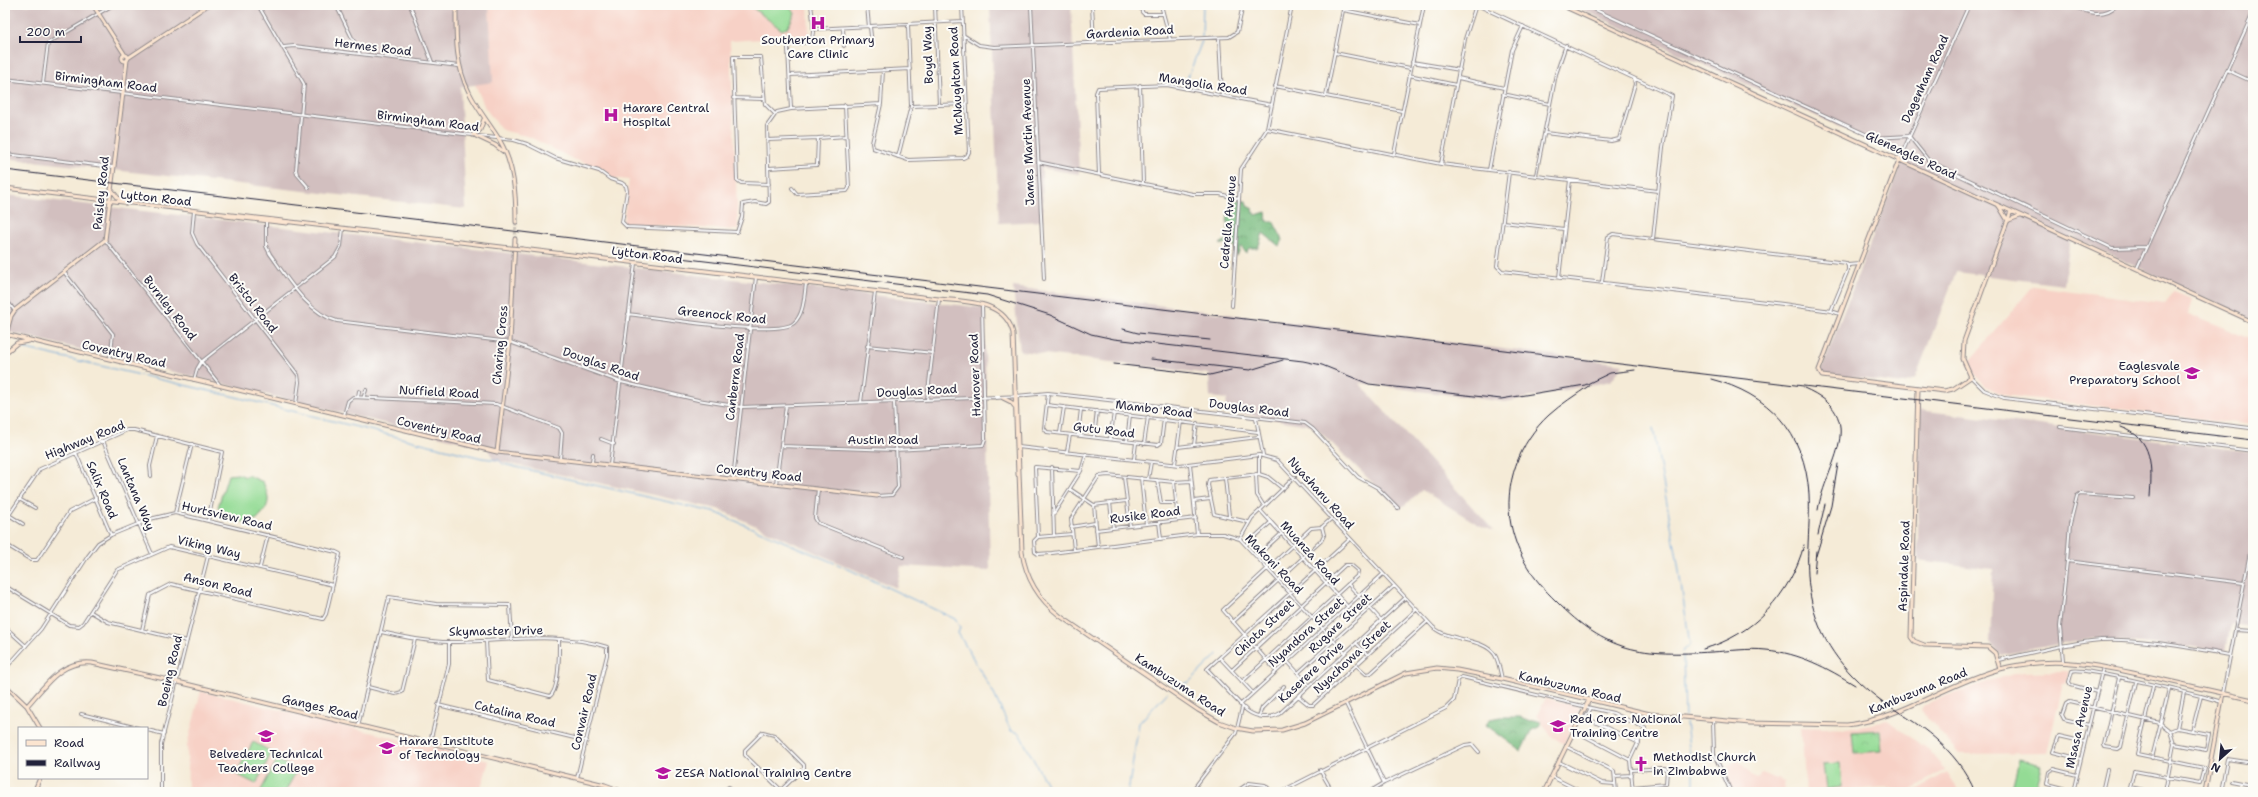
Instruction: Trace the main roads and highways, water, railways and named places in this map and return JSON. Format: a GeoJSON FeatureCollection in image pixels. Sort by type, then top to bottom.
{"type":"FeatureCollection","features":[{"type":"Feature","properties":{"kind":"waterway"},"geometry":{"type":"LineString","coordinates":[[1202,37],[1203,5]]}},
{"type":"Feature","properties":{"kind":"waterway"},"geometry":{"type":"LineString","coordinates":[[1186,82],[1202,41]]}},
{"type":"Feature","properties":{"kind":"waterway"},"geometry":{"type":"LineString","coordinates":[[18,347],[236,397],[482,458],[499,460],[503,464],[717,513],[846,568],[955,619],[960,628],[958,633],[993,692],[1011,731],[1019,733],[1051,792]]}},
{"type":"Feature","properties":{"kind":"waterway"},"geometry":{"type":"LineString","coordinates":[[1653,428],[1677,558],[1690,645],[1682,652]]}},
{"type":"Feature","properties":{"kind":"waterway"},"geometry":{"type":"LineString","coordinates":[[1170,688],[1189,682],[1218,654]]}},
{"type":"Feature","properties":{"kind":"waterway"},"geometry":{"type":"LineString","coordinates":[[1683,656],[1685,716]]}},
{"type":"Feature","properties":{"kind":"waterway"},"geometry":{"type":"LineString","coordinates":[[1128,792],[1139,723],[1167,693]]}},
{"type":"Feature","properties":{"kind":"waterway"},"geometry":{"type":"LineString","coordinates":[[1686,723],[1692,771]]}},
{"type":"Feature","properties":{"kind":"waterway"},"geometry":{"type":"LineString","coordinates":[[1693,773],[1693,792]]}},
{"type":"Feature","properties":{"kind":"tunnel"},"geometry":{"type":"LineString","coordinates":[[515,239],[516,222]]}},
{"type":"Feature","properties":{"kind":"railway"},"geometry":{"type":"LineString","coordinates":[[5,170],[2253,440]]}},
{"type":"Feature","properties":{"kind":"railway"},"geometry":{"type":"LineString","coordinates":[[617,248],[647,254],[987,295],[1050,315],[1091,334],[1114,339],[1303,361],[1322,365],[1369,384],[1501,399],[1585,385],[1610,373],[1635,370]]}},
{"type":"Feature","properties":{"kind":"railway"},"geometry":{"type":"LineString","coordinates":[[1123,329],[1138,333],[1210,340]]}},
{"type":"Feature","properties":{"kind":"railway"},"geometry":{"type":"LineString","coordinates":[[1151,359],[1250,370],[1283,360]]}},
{"type":"Feature","properties":{"kind":"railway"},"geometry":{"type":"LineString","coordinates":[[1114,364],[1210,375],[1231,370]]}},
{"type":"Feature","properties":{"kind":"railway"},"geometry":{"type":"LineString","coordinates":[[1711,379],[1732,386],[1750,395],[1766,406],[1780,419],[1792,434],[1800,452],[1806,472],[1809,494],[1808,576],[1809,589],[1816,619],[1822,633],[1838,659],[1859,682],[1883,702]]}},
{"type":"Feature","properties":{"kind":"railway"},"geometry":{"type":"LineString","coordinates":[[1590,385],[1558,407],[1538,426],[1522,451],[1512,480],[1509,495],[1509,510],[1514,537],[1522,557],[1540,584],[1574,618],[1609,641],[1627,648],[1665,653],[1752,649],[1766,650],[1790,654],[1813,662],[1855,685]]}},
{"type":"Feature","properties":{"kind":"railway"},"geometry":{"type":"LineString","coordinates":[[1804,388],[1824,400],[1836,413],[1840,427],[1839,443],[1835,459],[1822,493],[1818,510]]}},
{"type":"Feature","properties":{"kind":"railway"},"geometry":{"type":"LineString","coordinates":[[2121,427],[2140,438],[2149,455],[2151,475],[2150,497]]}},
{"type":"Feature","properties":{"kind":"railway"},"geometry":{"type":"LineString","coordinates":[[1816,556],[1831,506],[1838,464]]}},
{"type":"Feature","properties":{"kind":"railway"},"geometry":{"type":"LineString","coordinates":[[1818,535],[1825,504]]}},
{"type":"Feature","properties":{"kind":"railway"},"geometry":{"type":"LineString","coordinates":[[1703,649],[1721,643],[1738,634],[1754,623],[1767,610],[1780,596],[1790,580],[1804,545]]}},
{"type":"Feature","properties":{"kind":"railway"},"geometry":{"type":"LineString","coordinates":[[1814,573],[1816,551]]}},
{"type":"Feature","properties":{"kind":"railway"},"geometry":{"type":"LineString","coordinates":[[1879,700],[1908,718],[1935,738],[1958,762],[1975,792]]}},
{"type":"Feature","properties":{"kind":"place","name":"Southerton Primary Care Clinic"},"geometry":{"type":"Point","coordinates":[818,23]}},
{"type":"Feature","properties":{"kind":"place","name":"Harare Central Hospital"},"geometry":{"type":"Point","coordinates":[611,115]}},
{"type":"Feature","properties":{"kind":"place","name":"Eaglesvale Preparatory School"},"geometry":{"type":"Point","coordinates":[2192,373]}},
{"type":"Feature","properties":{"kind":"place","name":"Red Cross National Training Centre"},"geometry":{"type":"Point","coordinates":[1558,726]}},
{"type":"Feature","properties":{"kind":"place","name":"Belvedere Technical Teachers College"},"geometry":{"type":"Point","coordinates":[266,736]}},
{"type":"Feature","properties":{"kind":"place","name":"Harare Institute of Technology"},"geometry":{"type":"Point","coordinates":[387,748]}},
{"type":"Feature","properties":{"kind":"place","name":"Methodist Church in Zimbabwe"},"geometry":{"type":"Point","coordinates":[1641,764]}},
{"type":"Feature","properties":{"kind":"place","name":"ZESA National Training Centre"},"geometry":{"type":"Point","coordinates":[663,773]}}]}
